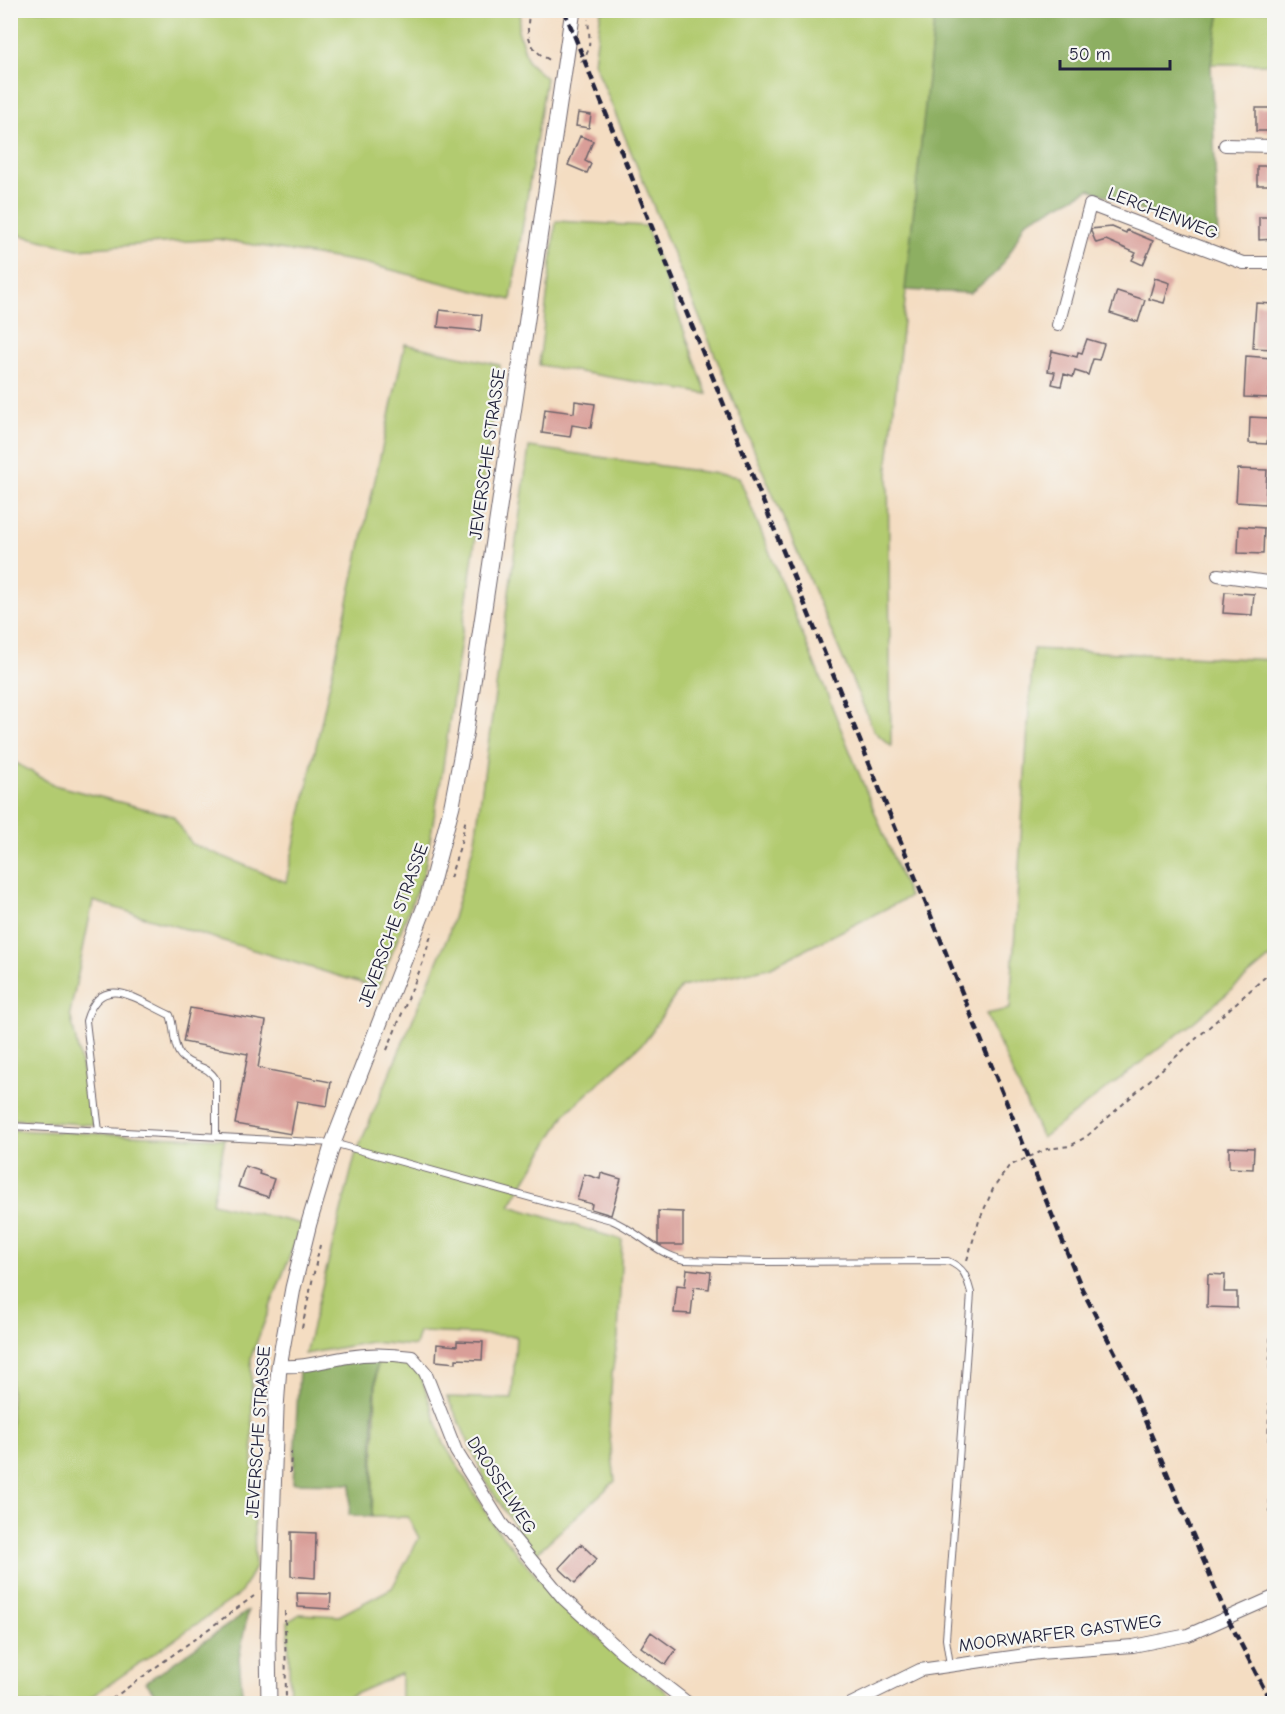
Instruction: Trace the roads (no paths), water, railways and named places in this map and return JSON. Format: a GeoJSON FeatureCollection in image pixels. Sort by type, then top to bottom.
{"type":"FeatureCollection","features":[{"type":"Feature","properties":{"kind":"street","name":"JEVERSCHE STRASSE"},"geometry":{"type":"LineString","coordinates":[[269,1704],[273,1448],[279,1366],[301,1256],[333,1143],[427,900],[452,805],[469,712],[573,10]]}},
{"type":"Feature","properties":{"kind":"street"},"geometry":{"type":"LineString","coordinates":[[1225,146],[1275,146]]}},
{"type":"Feature","properties":{"kind":"street","name":"LERCHENWEG"},"geometry":{"type":"LineString","coordinates":[[1058,325],[1090,205],[1244,263],[1275,262]]}},
{"type":"Feature","properties":{"kind":"street"},"geometry":{"type":"LineString","coordinates":[[1218,575],[1275,583]]}},
{"type":"Feature","properties":{"kind":"street","name":"DROSSELWEG"},"geometry":{"type":"LineString","coordinates":[[279,1366],[294,1368],[378,1353],[412,1357],[424,1372],[456,1451],[501,1523],[563,1598],[622,1652],[689,1704]]}},
{"type":"Feature","properties":{"kind":"street","name":"MOORWARFER GASTWEG"},"geometry":{"type":"LineString","coordinates":[[851,1704],[920,1670],[1039,1653],[1132,1646],[1188,1635],[1274,1598]]}},
{"type":"Feature","properties":{"kind":"lane"},"geometry":{"type":"LineString","coordinates":[[99,1131],[86,1021],[90,1007],[97,999],[103,994],[118,992],[170,1015],[174,1025],[175,1042],[181,1056],[212,1072],[216,1080],[216,1136]]}},
{"type":"Feature","properties":{"kind":"lane"},"geometry":{"type":"LineString","coordinates":[[10,1126],[333,1143],[611,1220],[625,1225],[673,1258],[685,1260],[948,1261],[961,1267],[971,1293],[946,1639],[950,1665]]}},
{"type":"Feature","properties":{"kind":"railway"},"geometry":{"type":"LineString","coordinates":[[564,10],[1082,1289],[1124,1370],[1228,1619],[1272,1704]]}}]}
